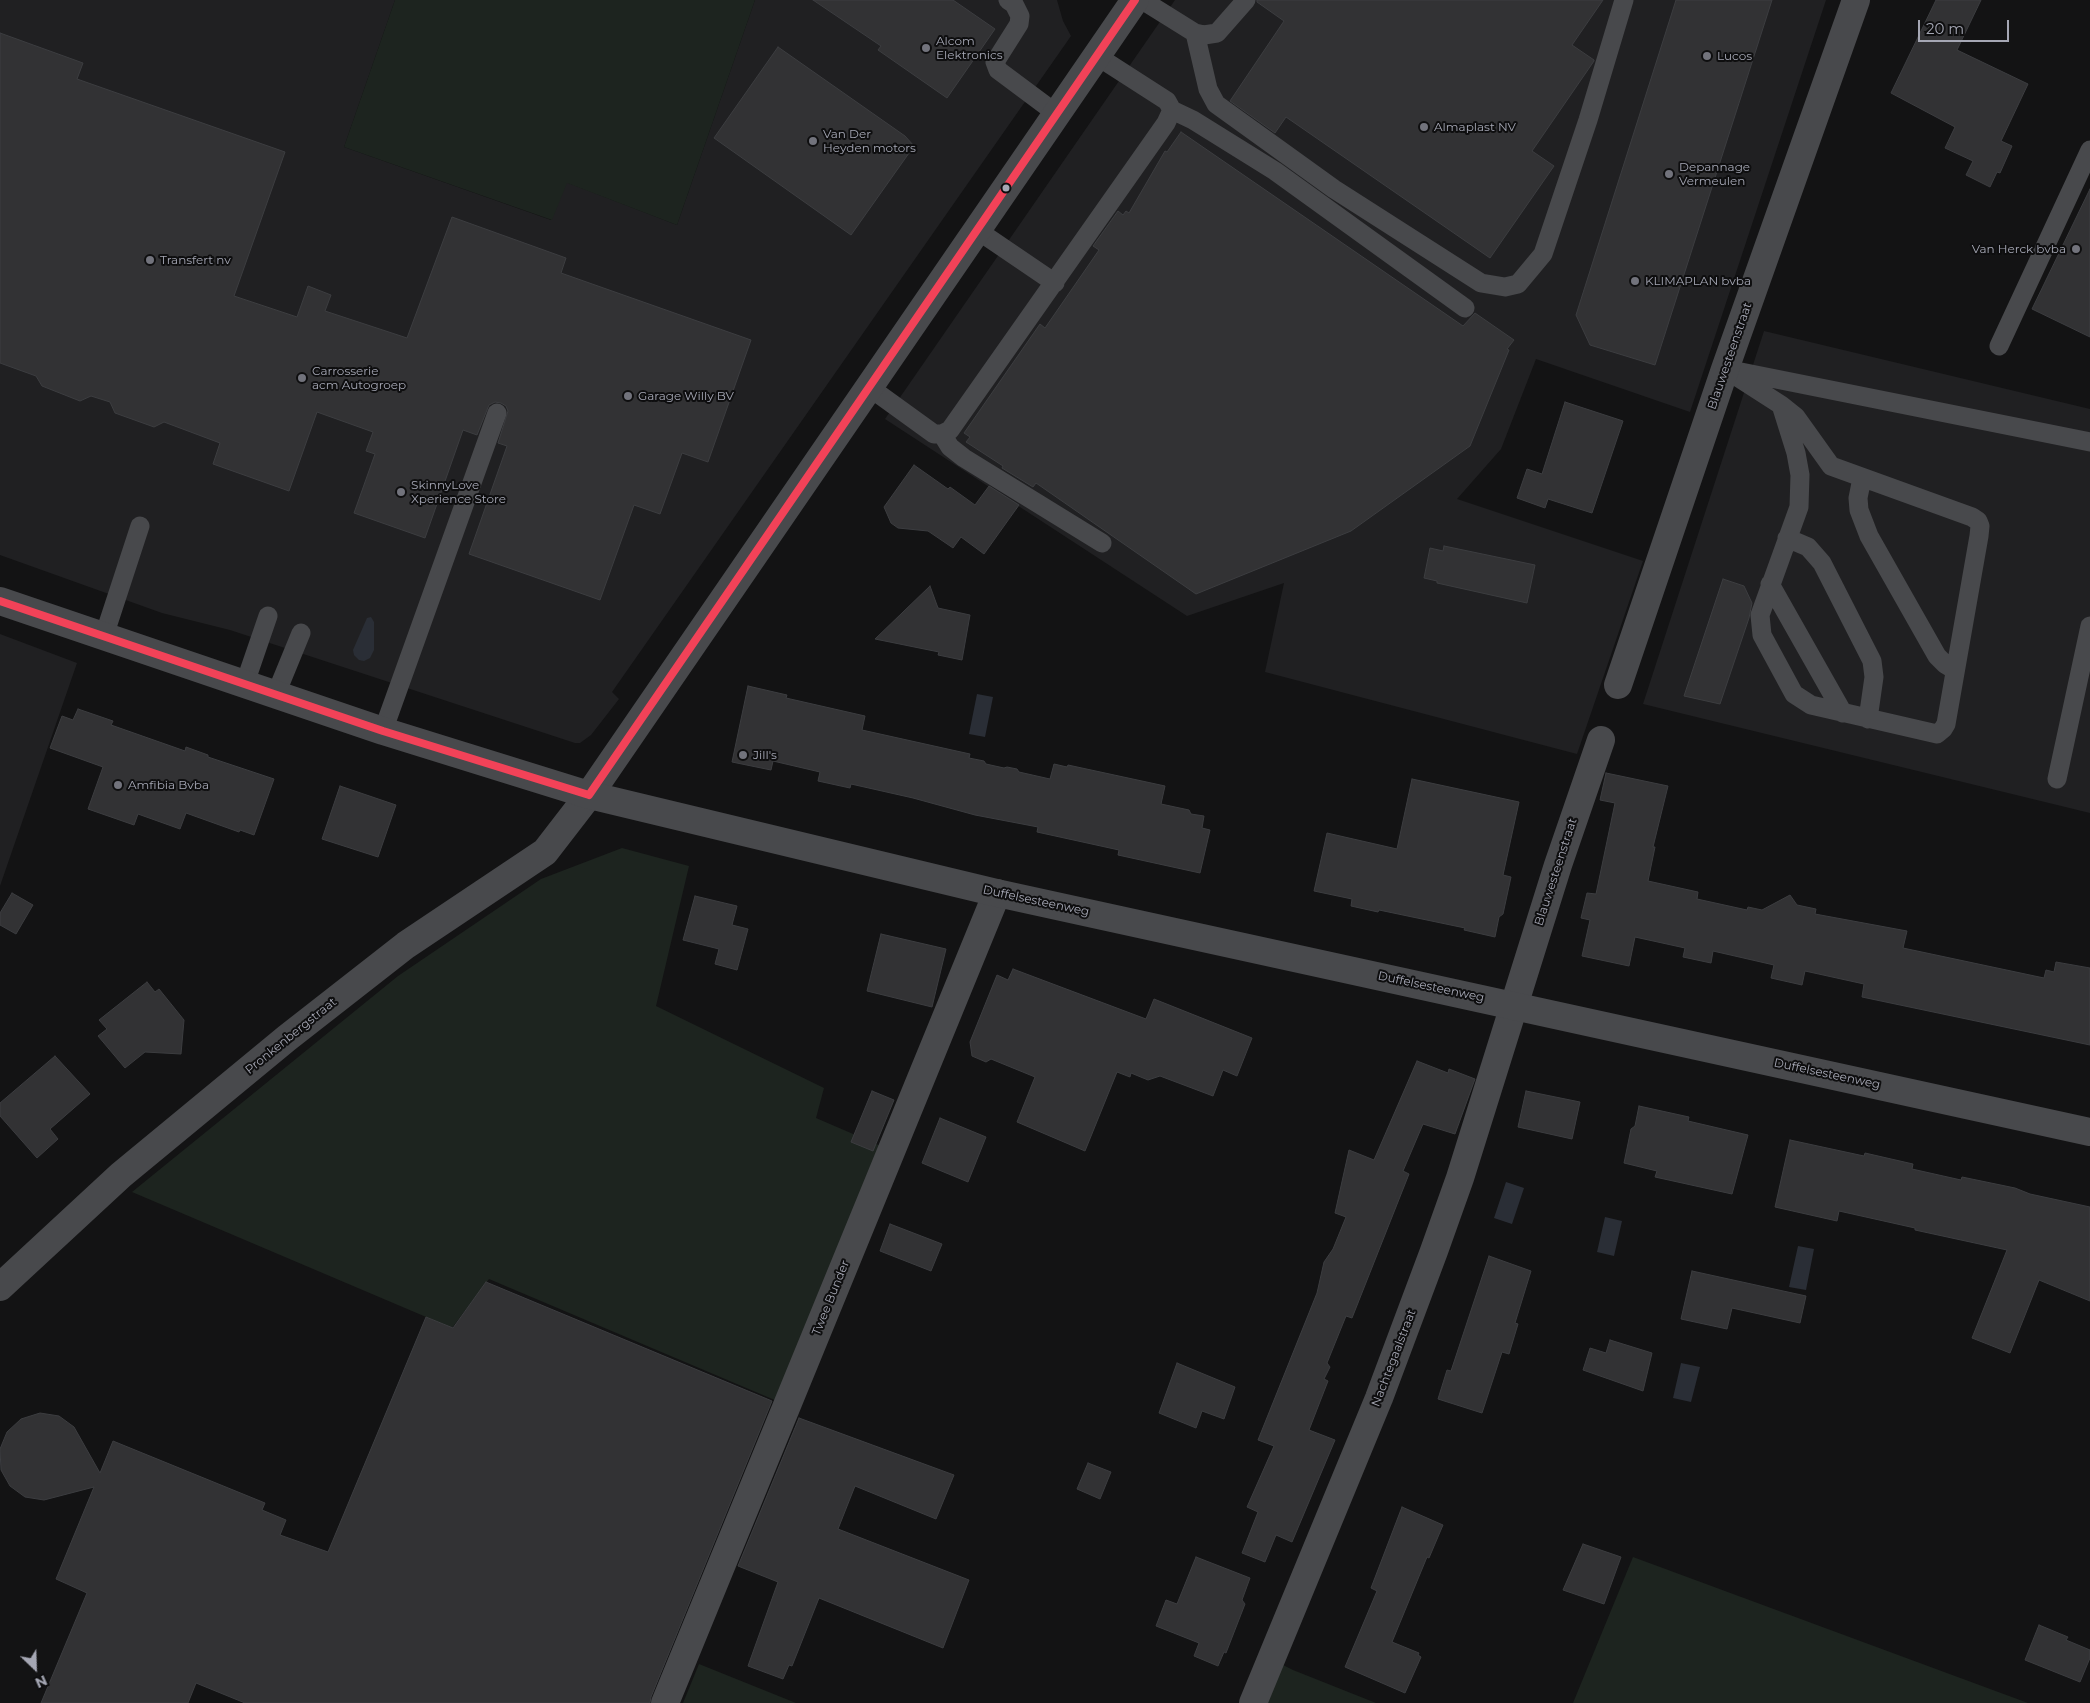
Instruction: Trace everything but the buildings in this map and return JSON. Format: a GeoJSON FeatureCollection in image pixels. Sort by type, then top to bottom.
{"type":"FeatureCollection","features":[{"type":"Feature","properties":{"kind":"street","name":"Pronkenbergstraat"},"geometry":{"type":"LineString","coordinates":[[0,1287],[121,1175],[287,1038],[406,944],[545,852],[589,796],[1135,0]]}},
{"type":"Feature","properties":{"kind":"street","name":"Blauwesteenstraat"},"geometry":{"type":"LineString","coordinates":[[1618,685],[1725,369],[1856,0]]}},
{"type":"Feature","properties":{"kind":"street","name":"Duffelsesteenweg"},"geometry":{"type":"LineString","coordinates":[[0,601],[383,731],[589,796],[997,893],[2090,1132]]}},
{"type":"Feature","properties":{"kind":"street","name":"Blauwesteenstraat"},"geometry":{"type":"LineString","coordinates":[[1514,1005],[1555,874],[1601,740]]}},
{"type":"Feature","properties":{"kind":"street","name":"Twee Bunder"},"geometry":{"type":"LineString","coordinates":[[665,1703],[997,893]]}},
{"type":"Feature","properties":{"kind":"street","name":"Nachtegaalstraat"},"geometry":{"type":"LineString","coordinates":[[1253,1703],[1379,1398],[1460,1178],[1514,1005]]}},
{"type":"Feature","properties":{"kind":"lane"},"geometry":{"type":"LineString","coordinates":[[1008,0],[1014,4],[1020,16],[1020,24],[995,62],[998,70],[1057,114]]}},
{"type":"Feature","properties":{"kind":"lane"},"geometry":{"type":"LineString","coordinates":[[1142,0],[1195,33],[1204,35],[1217,33],[1246,0]]}},
{"type":"Feature","properties":{"kind":"lane"},"geometry":{"type":"LineString","coordinates":[[1195,33],[1208,89],[1216,104],[1334,190],[1482,282],[1505,287],[1518,284],[1543,254],[1588,120],[1624,0]]}},
{"type":"Feature","properties":{"kind":"lane"},"geometry":{"type":"LineString","coordinates":[[1097,56],[1167,101],[1172,110],[1193,120],[1275,171],[1465,308]]}},
{"type":"Feature","properties":{"kind":"lane"},"geometry":{"type":"LineString","coordinates":[[869,387],[934,434],[942,434],[950,430],[1166,123],[1172,110]]}},
{"type":"Feature","properties":{"kind":"lane"},"geometry":{"type":"LineString","coordinates":[[1999,346],[2090,150]]}},
{"type":"Feature","properties":{"kind":"lane"},"geometry":{"type":"LineString","coordinates":[[977,230],[1055,283]]}},
{"type":"Feature","properties":{"kind":"lane"},"geometry":{"type":"LineString","coordinates":[[1725,369],[1781,405],[1796,417],[1831,466],[1972,517],[1978,521],[1980,526],[1979,536],[1946,724],[1944,729],[1937,734],[1811,705],[1794,694],[1762,635],[1760,615],[1799,507],[1800,475],[1796,453],[1781,405]]}},
{"type":"Feature","properties":{"kind":"lane"},"geometry":{"type":"LineString","coordinates":[[1725,369],[2090,442]]}},
{"type":"Feature","properties":{"kind":"lane"},"geometry":{"type":"LineString","coordinates":[[383,731],[497,413]]}},
{"type":"Feature","properties":{"kind":"lane"},"geometry":{"type":"LineString","coordinates":[[942,434],[950,447],[964,458],[1102,542]]}},
{"type":"Feature","properties":{"kind":"lane"},"geometry":{"type":"LineString","coordinates":[[1800,475],[1831,466]]}},
{"type":"Feature","properties":{"kind":"lane"},"geometry":{"type":"LineString","coordinates":[[1862,478],[1858,498],[1859,510],[1868,536],[1937,656],[1955,670]]}},
{"type":"Feature","properties":{"kind":"lane"},"geometry":{"type":"LineString","coordinates":[[104,636],[140,526]]}},
{"type":"Feature","properties":{"kind":"lane"},"geometry":{"type":"LineString","coordinates":[[1787,538],[1808,547],[1822,564],[1872,662],[1874,677],[1868,719]]}},
{"type":"Feature","properties":{"kind":"lane"},"geometry":{"type":"LineString","coordinates":[[1770,584],[1843,713]]}},
{"type":"Feature","properties":{"kind":"lane"},"geometry":{"type":"LineString","coordinates":[[244,683],[268,616]]}},
{"type":"Feature","properties":{"kind":"lane"},"geometry":{"type":"LineString","coordinates":[[2056,779],[2090,626]]}},
{"type":"Feature","properties":{"kind":"lane"},"geometry":{"type":"LineString","coordinates":[[276,694],[301,633]]}},
{"type":"Feature","properties":{"kind":"shaded area"},"geometry":{"type":"Polygon","coordinates":[[[0,0],[395,0],[344,147],[551,220],[566,182],[677,225],[755,0],[1057,0],[1063,21],[1071,36],[612,692],[619,699],[591,735],[580,743],[575,743],[230,630],[162,613],[0,555],[0,0]]]}},
{"type":"Feature","properties":{"kind":"shaded area"},"geometry":{"type":"Polygon","coordinates":[[[395,0],[755,0],[677,225],[567,183],[552,220],[344,147],[395,0]]]}},
{"type":"Feature","properties":{"kind":"shaded area"},"geometry":{"type":"Polygon","coordinates":[[[1175,0],[1826,0],[1690,412],[1536,359],[1501,449],[1457,499],[1643,561],[1577,754],[1265,672],[1284,583],[1187,616],[885,419],[1175,0]]]}},
{"type":"Feature","properties":{"kind":"shaded area"},"geometry":{"type":"Polygon","coordinates":[[[1764,331],[2090,409],[2090,813],[1643,704],[1764,331]]]}},
{"type":"Feature","properties":{"kind":"shaded area"},"geometry":{"type":"Polygon","coordinates":[[[371,617],[374,622],[374,650],[370,658],[364,661],[359,660],[354,655],[353,650],[367,618],[371,617]]]}},
{"type":"Feature","properties":{"kind":"shaded area"},"geometry":{"type":"Polygon","coordinates":[[[0,634],[77,663],[0,886],[0,634]]]}},
{"type":"Feature","properties":{"kind":"shaded area"},"geometry":{"type":"Polygon","coordinates":[[[977,694],[993,697],[985,737],[969,734],[977,694]]]}},
{"type":"Feature","properties":{"kind":"shaded area"},"geometry":{"type":"Polygon","coordinates":[[[622,848],[689,866],[656,1006],[824,1088],[816,1118],[881,1146],[777,1401],[489,1279],[452,1328],[132,1192],[398,976],[541,879],[622,848]]]}},
{"type":"Feature","properties":{"kind":"shaded area"},"geometry":{"type":"Polygon","coordinates":[[[1506,1182],[1524,1188],[1512,1224],[1494,1218],[1506,1182]]]}},
{"type":"Feature","properties":{"kind":"shaded area"},"geometry":{"type":"Polygon","coordinates":[[[1605,1217],[1622,1221],[1614,1256],[1597,1252],[1605,1217]]]}},
{"type":"Feature","properties":{"kind":"shaded area"},"geometry":{"type":"Polygon","coordinates":[[[1798,1246],[1814,1249],[1806,1290],[1789,1287],[1798,1246]]]}},
{"type":"Feature","properties":{"kind":"shaded area"},"geometry":{"type":"Polygon","coordinates":[[[1681,1363],[1700,1367],[1691,1402],[1673,1398],[1681,1363]]]}},
{"type":"Feature","properties":{"kind":"shaded area"},"geometry":{"type":"Polygon","coordinates":[[[1633,1557],[2028,1703],[1573,1703],[1633,1557]]]}},
{"type":"Feature","properties":{"kind":"shaded area"},"geometry":{"type":"Polygon","coordinates":[[[699,1664],[796,1703],[683,1703],[699,1664]]]}},
{"type":"Feature","properties":{"kind":"shaded area"},"geometry":{"type":"Polygon","coordinates":[[[1283,1665],[1293,1670],[1376,1703],[1267,1703],[1283,1665]]]}},
{"type":"Feature","properties":{"kind":"transit line"},"geometry":{"type":"LineString","coordinates":[[589,795],[1135,0]]}},
{"type":"Feature","properties":{"kind":"transit line"},"geometry":{"type":"LineString","coordinates":[[0,601],[383,731],[589,795]]}},
{"type":"Feature","properties":{"kind":"place","name":"Alcom Elektronics"},"geometry":{"type":"Point","coordinates":[926,48]}},
{"type":"Feature","properties":{"kind":"place","name":"Lucos"},"geometry":{"type":"Point","coordinates":[1707,56]}},
{"type":"Feature","properties":{"kind":"place","name":"Almaplast NV"},"geometry":{"type":"Point","coordinates":[1424,127]}},
{"type":"Feature","properties":{"kind":"place","name":"Van Der Heyden motors"},"geometry":{"type":"Point","coordinates":[813,141]}},
{"type":"Feature","properties":{"kind":"place","name":"Depannage Vermeulen"},"geometry":{"type":"Point","coordinates":[1669,174]}},
{"type":"Feature","properties":{"kind":"place","name":"Van Herck bvba"},"geometry":{"type":"Point","coordinates":[2076,249]}},
{"type":"Feature","properties":{"kind":"place","name":"Transfert nv"},"geometry":{"type":"Point","coordinates":[150,260]}},
{"type":"Feature","properties":{"kind":"place","name":"KLIMAPLAN bvba"},"geometry":{"type":"Point","coordinates":[1635,281]}},
{"type":"Feature","properties":{"kind":"place","name":"Carrosserie acm Autogroep"},"geometry":{"type":"Point","coordinates":[302,378]}},
{"type":"Feature","properties":{"kind":"place","name":"Garage Willy BV"},"geometry":{"type":"Point","coordinates":[628,396]}},
{"type":"Feature","properties":{"kind":"place","name":"SkinnyLove Xperience Store"},"geometry":{"type":"Point","coordinates":[401,492]}},
{"type":"Feature","properties":{"kind":"place","name":"Jill's"},"geometry":{"type":"Point","coordinates":[743,755]}},
{"type":"Feature","properties":{"kind":"place","name":"Amfibia Bvba"},"geometry":{"type":"Point","coordinates":[118,785]}}]}
